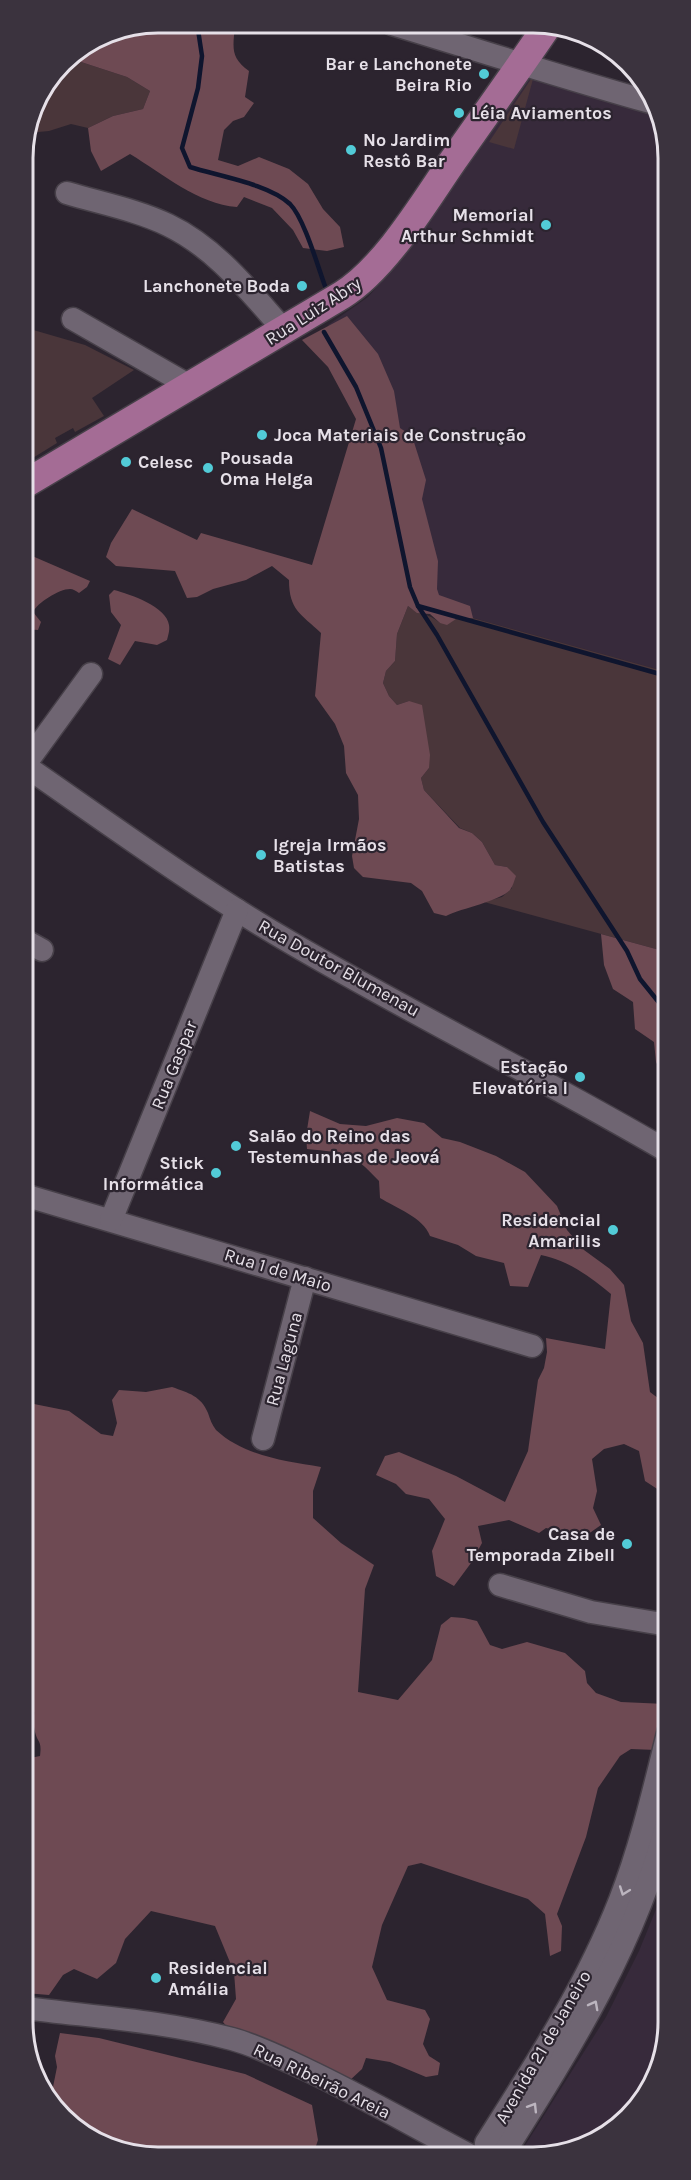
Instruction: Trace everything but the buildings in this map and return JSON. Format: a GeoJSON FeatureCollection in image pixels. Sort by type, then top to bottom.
{"type":"FeatureCollection","features":[{"type":"Feature","properties":{"kind":"main road","name":"Rua Luiz Abry"},"geometry":{"type":"LineString","coordinates":[[33,479],[351,289],[372,271],[433,190],[537,38]]}},
{"type":"Feature","properties":{"kind":"street"},"geometry":{"type":"LineString","coordinates":[[485,33],[537,38],[579,83],[643,100]]}},
{"type":"Feature","properties":{"kind":"street"},"geometry":{"type":"LineString","coordinates":[[67,193],[149,217],[190,237],[225,265],[284,330]]}},
{"type":"Feature","properties":{"kind":"street"},"geometry":{"type":"LineString","coordinates":[[73,319],[190,386]]}},
{"type":"Feature","properties":{"kind":"street"},"geometry":{"type":"LineString","coordinates":[[33,753],[91,674]]}},
{"type":"Feature","properties":{"kind":"street","name":"Rua Doutor Blumenau"},"geometry":{"type":"LineString","coordinates":[[33,771],[237,910],[332,966],[550,1084],[658,1146]]}},
{"type":"Feature","properties":{"kind":"street","name":"Rua Gaspar"},"geometry":{"type":"LineString","coordinates":[[111,1220],[237,910]]}},
{"type":"Feature","properties":{"kind":"street","name":"Rua 1 de Maio"},"geometry":{"type":"LineString","coordinates":[[33,1197],[532,1346]]}},
{"type":"Feature","properties":{"kind":"street","name":"Rua Laguna"},"geometry":{"type":"LineString","coordinates":[[263,1439],[305,1278]]}},
{"type":"Feature","properties":{"kind":"street"},"geometry":{"type":"LineString","coordinates":[[500,1585],[591,1612],[658,1623]]}},
{"type":"Feature","properties":{"kind":"street","name":"Avenida 21 de Janeiro"},"geometry":{"type":"LineString","coordinates":[[508,2147],[600,1995],[637,1915],[658,1796]]}},
{"type":"Feature","properties":{"kind":"street","name":"Avenida 21 de Janeiro"},"geometry":{"type":"LineString","coordinates":[[486,2147],[580,1988],[620,1901],[658,1837]]}},
{"type":"Feature","properties":{"kind":"street","name":"Rua Ribeirão Areia"},"geometry":{"type":"LineString","coordinates":[[33,2009],[180,2028],[233,2040],[283,2059],[337,2084],[454,2147]]}},
{"type":"Feature","properties":{"kind":"shaded area"},"geometry":{"type":"Polygon","coordinates":[[[234,33],[234,51],[239,61],[249,71],[245,97],[254,103],[244,117],[233,121],[224,130],[218,160],[238,166],[259,157],[289,169],[308,184],[323,209],[340,227],[344,247],[327,251],[303,248],[293,230],[272,208],[244,197],[237,207],[208,200],[181,187],[130,154],[101,171],[91,151],[88,128],[113,116],[143,109],[150,91],[127,77],[79,61],[95,50],[134,35],[234,33]]]}},
{"type":"Feature","properties":{"kind":"shaded area"},"geometry":{"type":"Polygon","coordinates":[[[79,61],[127,77],[150,91],[143,109],[113,116],[88,128],[71,124],[49,131],[35,132],[43,110],[54,89],[79,61]]]}},
{"type":"Feature","properties":{"kind":"shaded area"},"geometry":{"type":"Polygon","coordinates":[[[527,76],[648,110],[656,134],[658,158],[658,669],[419,603],[356,371],[328,325],[368,297],[382,281],[527,76]]]}},
{"type":"Feature","properties":{"kind":"shaded area"},"geometry":{"type":"Polygon","coordinates":[[[533,79],[514,149],[489,142],[533,79]]]}},
{"type":"Feature","properties":{"kind":"shaded area"},"geometry":{"type":"Polygon","coordinates":[[[347,316],[378,354],[394,391],[400,428],[412,436],[426,480],[422,499],[438,561],[437,589],[439,595],[470,606],[473,618],[456,619],[447,625],[440,623],[430,614],[417,613],[408,606],[397,634],[395,661],[386,671],[383,683],[389,696],[397,705],[409,701],[422,705],[430,755],[429,768],[421,778],[424,790],[459,828],[472,833],[482,842],[495,865],[507,867],[516,876],[511,888],[505,894],[446,916],[434,913],[422,891],[411,883],[363,877],[354,868],[352,856],[359,819],[358,795],[346,773],[344,746],[335,724],[315,696],[321,633],[302,616],[294,605],[289,580],[272,566],[246,580],[213,589],[197,597],[187,598],[175,571],[116,566],[106,557],[111,543],[132,509],[197,540],[201,533],[312,565],[356,419],[328,367],[302,340],[347,316]]]}},
{"type":"Feature","properties":{"kind":"shaded area"},"geometry":{"type":"Polygon","coordinates":[[[33,330],[85,345],[134,370],[92,398],[104,416],[75,432],[73,428],[55,438],[57,443],[33,458],[33,330]]]}},
{"type":"Feature","properties":{"kind":"shaded area"},"geometry":{"type":"Polygon","coordinates":[[[33,556],[90,581],[87,587],[79,593],[72,589],[65,590],[39,605],[33,612],[33,556]]]}},
{"type":"Feature","properties":{"kind":"shaded area"},"geometry":{"type":"Polygon","coordinates":[[[114,590],[138,598],[155,607],[167,618],[169,627],[167,640],[157,645],[135,641],[120,665],[108,659],[121,625],[111,612],[109,595],[114,590]]]}},
{"type":"Feature","properties":{"kind":"shaded area"},"geometry":{"type":"Polygon","coordinates":[[[408,606],[440,623],[473,618],[658,669],[658,950],[484,902],[502,897],[512,888],[507,867],[495,865],[482,842],[472,833],[460,828],[424,790],[421,778],[429,768],[409,701],[397,705],[389,696],[383,683],[386,671],[395,661],[397,634],[408,606]]]}},
{"type":"Feature","properties":{"kind":"shaded area"},"geometry":{"type":"Polygon","coordinates":[[[33,612],[41,622],[38,630],[33,630],[33,612]]]}},
{"type":"Feature","properties":{"kind":"shaded area"},"geometry":{"type":"Polygon","coordinates":[[[601,934],[658,950],[658,1066],[654,1042],[635,1029],[633,1002],[613,989],[604,965],[601,934]]]}},
{"type":"Feature","properties":{"kind":"shaded area"},"geometry":{"type":"Polygon","coordinates":[[[310,1111],[340,1124],[366,1126],[397,1118],[424,1123],[442,1138],[460,1142],[496,1156],[525,1172],[557,1206],[567,1230],[584,1250],[610,1269],[624,1285],[631,1321],[643,1343],[650,1392],[658,1398],[658,1489],[645,1481],[639,1451],[624,1444],[604,1449],[592,1459],[597,1491],[593,1508],[601,1525],[584,1537],[546,1528],[539,1533],[509,1520],[478,1526],[482,1543],[454,1586],[436,1576],[432,1551],[445,1519],[429,1499],[406,1494],[396,1484],[376,1475],[385,1456],[399,1452],[456,1476],[505,1502],[528,1451],[538,1380],[544,1368],[547,1352],[546,1338],[605,1349],[611,1294],[578,1270],[551,1257],[541,1255],[528,1287],[510,1286],[504,1263],[476,1256],[458,1245],[430,1236],[415,1218],[380,1198],[379,1181],[362,1164],[340,1153],[307,1149],[306,1136],[310,1111]]]}},
{"type":"Feature","properties":{"kind":"shaded area"},"geometry":{"type":"Polygon","coordinates":[[[172,1387],[189,1393],[205,1407],[216,1430],[239,1446],[266,1456],[321,1467],[313,1491],[313,1518],[341,1543],[374,1565],[365,1589],[358,1692],[398,1700],[432,1660],[441,1625],[451,1617],[477,1621],[490,1645],[502,1649],[527,1642],[565,1653],[585,1671],[587,1683],[596,1693],[621,1702],[658,1704],[656,1750],[631,1749],[620,1756],[598,1788],[586,1837],[557,1914],[562,1926],[561,1951],[550,1956],[545,1914],[528,1899],[421,1863],[408,1866],[382,1925],[372,1967],[387,2000],[425,2010],[430,2019],[423,2044],[429,2056],[440,2063],[438,2075],[426,2077],[390,2062],[366,2058],[362,2069],[348,2082],[227,2027],[223,2022],[236,1999],[234,1972],[215,1926],[151,1911],[125,1939],[116,1963],[97,1979],[74,1969],[63,1975],[49,1995],[33,1994],[33,1757],[40,1756],[40,1747],[34,1725],[33,1706],[33,1404],[69,1411],[101,1434],[113,1436],[117,1423],[112,1400],[119,1390],[146,1392],[172,1387]]]}},
{"type":"Feature","properties":{"kind":"shaded area"},"geometry":{"type":"Polygon","coordinates":[[[658,1904],[658,2030],[654,2054],[637,2091],[615,2116],[596,2130],[557,2145],[524,2147],[606,2017],[639,1951],[658,1904]]]}},
{"type":"Feature","properties":{"kind":"shaded area"},"geometry":{"type":"Polygon","coordinates":[[[60,2033],[99,2038],[245,2074],[312,2105],[318,2140],[316,2147],[150,2147],[126,2143],[95,2130],[82,2121],[59,2098],[53,2088],[57,2067],[55,2056],[60,2033]]]}},
{"type":"Feature","properties":{"kind":"waterway"},"geometry":{"type":"LineString","coordinates":[[199,33],[202,56],[198,88],[182,148],[190,167],[257,186],[281,197],[290,204],[305,231],[325,286]]}},
{"type":"Feature","properties":{"kind":"waterway"},"geometry":{"type":"LineString","coordinates":[[324,332],[356,387],[381,448],[410,587],[418,606],[437,635],[543,822],[627,951],[640,979],[658,1001]]}},
{"type":"Feature","properties":{"kind":"waterway"},"geometry":{"type":"LineString","coordinates":[[418,606],[658,673]]}},
{"type":"Feature","properties":{"kind":"place","name":"Bar e Lanchonete Beira Rio"},"geometry":{"type":"Point","coordinates":[484,74]}},
{"type":"Feature","properties":{"kind":"place","name":"Léia Aviamentos"},"geometry":{"type":"Point","coordinates":[459,113]}},
{"type":"Feature","properties":{"kind":"place","name":"No Jardim Restô Bar"},"geometry":{"type":"Point","coordinates":[351,150]}},
{"type":"Feature","properties":{"kind":"place","name":"Memorial Arthur Schmidt"},"geometry":{"type":"Point","coordinates":[546,225]}},
{"type":"Feature","properties":{"kind":"place","name":"Lanchonete Boda"},"geometry":{"type":"Point","coordinates":[302,286]}},
{"type":"Feature","properties":{"kind":"place","name":"Joca Materiais de Construção"},"geometry":{"type":"Point","coordinates":[262,435]}},
{"type":"Feature","properties":{"kind":"place","name":"Celesc"},"geometry":{"type":"Point","coordinates":[126,462]}},
{"type":"Feature","properties":{"kind":"place","name":"Pousada Oma Helga"},"geometry":{"type":"Point","coordinates":[208,468]}},
{"type":"Feature","properties":{"kind":"place","name":"Igreja Irmãos Batistas"},"geometry":{"type":"Point","coordinates":[261,855]}},
{"type":"Feature","properties":{"kind":"place","name":"Estação Elevatória I"},"geometry":{"type":"Point","coordinates":[580,1077]}},
{"type":"Feature","properties":{"kind":"place","name":"Salão do Reino das Testemunhas de Jeová"},"geometry":{"type":"Point","coordinates":[236,1146]}},
{"type":"Feature","properties":{"kind":"place","name":"Stick Informática"},"geometry":{"type":"Point","coordinates":[216,1173]}},
{"type":"Feature","properties":{"kind":"place","name":"Residencial Amarilis"},"geometry":{"type":"Point","coordinates":[613,1230]}},
{"type":"Feature","properties":{"kind":"place","name":"Casa de Temporada Zibell"},"geometry":{"type":"Point","coordinates":[627,1544]}},
{"type":"Feature","properties":{"kind":"place","name":"Residencial Amália"},"geometry":{"type":"Point","coordinates":[156,1978]}}]}
